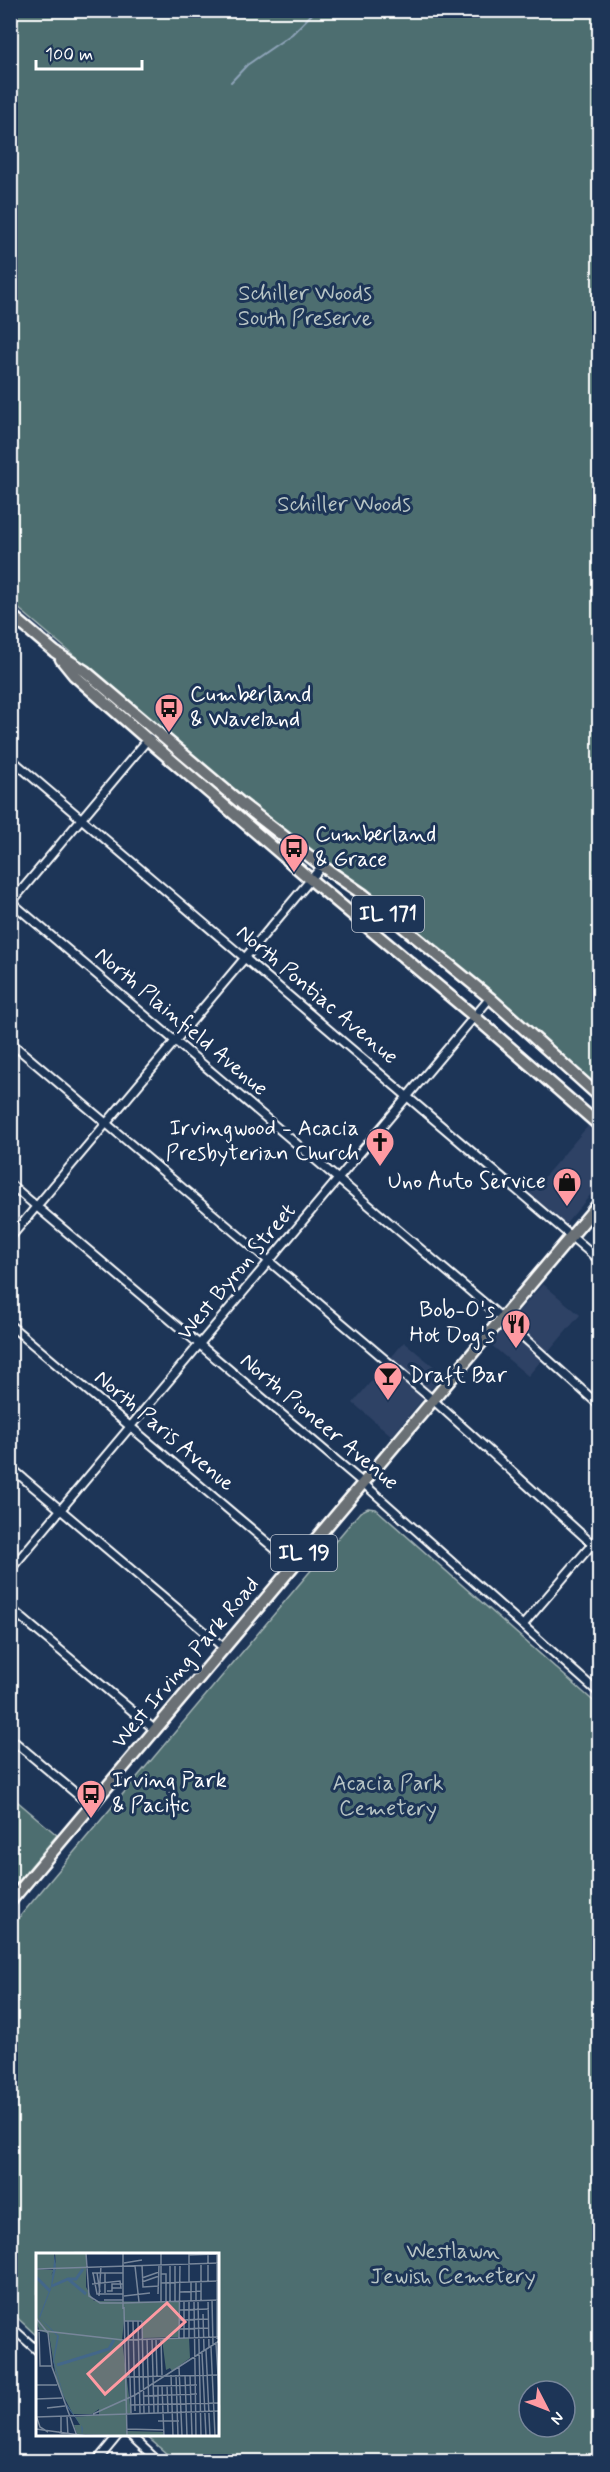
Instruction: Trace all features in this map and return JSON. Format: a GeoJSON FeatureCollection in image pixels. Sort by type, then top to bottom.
{"type":"FeatureCollection","features":[{"type":"Feature","properties":{"kind":"main road","name":"IL 171"},"geometry":{"type":"LineString","coordinates":[[10,615],[55,652],[85,671],[242,804],[322,866],[364,895],[490,998],[600,1097]]}},
{"type":"Feature","properties":{"kind":"main road","name":"IL 171"},"geometry":{"type":"LineString","coordinates":[[55,652],[74,675],[148,740],[600,1126]]}},
{"type":"Feature","properties":{"kind":"main road","name":"West Irving Park Road"},"geometry":{"type":"LineString","coordinates":[[10,1902],[600,1202]]}},
{"type":"Feature","properties":{"kind":"street"},"geometry":{"type":"LineString","coordinates":[[11,903],[156,730]]}},
{"type":"Feature","properties":{"kind":"street","name":"North Pontiac Avenue"},"geometry":{"type":"LineString","coordinates":[[10,758],[600,1262]]}},
{"type":"Feature","properties":{"kind":"street"},"geometry":{"type":"LineString","coordinates":[[10,1238],[322,866]]}},
{"type":"Feature","properties":{"kind":"street","name":"North Plainfield Avenue"},"geometry":{"type":"LineString","coordinates":[[11,903],[502,1318],[600,1406]]}},
{"type":"Feature","properties":{"kind":"street","name":"West Byron Street"},"geometry":{"type":"LineString","coordinates":[[10,1570],[490,998]]}},
{"type":"Feature","properties":{"kind":"street"},"geometry":{"type":"LineString","coordinates":[[10,1042],[433,1400],[600,1551]]}},
{"type":"Feature","properties":{"kind":"street","name":"North Pioneer Avenue"},"geometry":{"type":"LineString","coordinates":[[10,1184],[363,1483],[600,1694]]}},
{"type":"Feature","properties":{"kind":"street","name":"North Paris Avenue"},"geometry":{"type":"LineString","coordinates":[[10,1325],[294,1565]]}},
{"type":"Feature","properties":{"kind":"street"},"geometry":{"type":"LineString","coordinates":[[10,1467],[224,1648]]}},
{"type":"Feature","properties":{"kind":"street"},"geometry":{"type":"LineString","coordinates":[[523,1625],[600,1535]]}},
{"type":"Feature","properties":{"kind":"street"},"geometry":{"type":"LineString","coordinates":[[10,1608],[155,1730]]}},
{"type":"Feature","properties":{"kind":"street"},"geometry":{"type":"LineString","coordinates":[[10,1738],[91,1806]]}},
{"type":"Feature","properties":{"kind":"street"},"geometry":{"type":"LineString","coordinates":[[10,2326],[36,2349]]}},
{"type":"Feature","properties":{"kind":"street"},"geometry":{"type":"LineString","coordinates":[[96,2462],[117,2436]]}},
{"type":"Feature","properties":{"kind":"street"},"geometry":{"type":"LineString","coordinates":[[131,2436],[159,2462]]}},
{"type":"Feature","properties":{"kind":"shaded area"},"geometry":{"type":"Polygon","coordinates":[[[588,1126],[599,1136],[599,1185],[563,1227],[527,1197],[588,1126]]]}},
{"type":"Feature","properties":{"kind":"shaded area"},"geometry":{"type":"Polygon","coordinates":[[[543,1284],[580,1315],[528,1376],[490,1344],[543,1284]]]}},
{"type":"Feature","properties":{"kind":"shaded area"},"geometry":{"type":"Polygon","coordinates":[[[404,1342],[443,1374],[392,1436],[353,1403],[404,1342]]]}},
{"type":"Feature","properties":{"kind":"green space","name":"Schiller Woods South Preserve"},"geometry":{"type":"Polygon","coordinates":[[[10,11],[599,11],[599,1090],[431,942],[241,797],[11,602],[10,11]]]}},
{"type":"Feature","properties":{"kind":"green space","name":"Acacia Park Cemetery"},"geometry":{"type":"Polygon","coordinates":[[[368,1508],[376,1509],[599,1706],[599,2461],[175,2461],[146,2436],[219,2436],[219,2253],[36,2253],[36,2335],[11,2312],[11,1927],[360,1512],[368,1508]]]}},
{"type":"Feature","properties":{"kind":"green space"},"geometry":{"type":"Polygon","coordinates":[[[11,1796],[57,1835],[11,1890],[11,1796]]]}},
{"type":"Feature","properties":{"kind":"waterway"},"geometry":{"type":"LineString","coordinates":[[231,82],[247,65],[292,34],[316,10]]}},
{"type":"Feature","properties":{"kind":"place","name":"Cumberland & Waveland"},"geometry":{"type":"Point","coordinates":[169,734]}},
{"type":"Feature","properties":{"kind":"place","name":"Cumberland & Grace"},"geometry":{"type":"Point","coordinates":[294,874]}},
{"type":"Feature","properties":{"kind":"place","name":"Irvingwood - Acacia Presbyterian Church"},"geometry":{"type":"Point","coordinates":[380,1168]}},
{"type":"Feature","properties":{"kind":"place","name":"Uno Auto Service"},"geometry":{"type":"Point","coordinates":[567,1208]}},
{"type":"Feature","properties":{"kind":"place","name":"Bob-O's Hot Dog's"},"geometry":{"type":"Point","coordinates":[516,1350]}},
{"type":"Feature","properties":{"kind":"place","name":"Draft Bar"},"geometry":{"type":"Point","coordinates":[388,1402]}},
{"type":"Feature","properties":{"kind":"place","name":"Irving Park & Pacific"},"geometry":{"type":"Point","coordinates":[91,1820]}},
{"type":"Feature","properties":{"kind":"park label","name":"Schiller Woods"},"geometry":{"type":"Point","coordinates":[344,505]}},
{"type":"Feature","properties":{"kind":"park label","name":"Westlawn Jewish Cemetery"},"geometry":{"type":"Point","coordinates":[453,2264]}}]}
